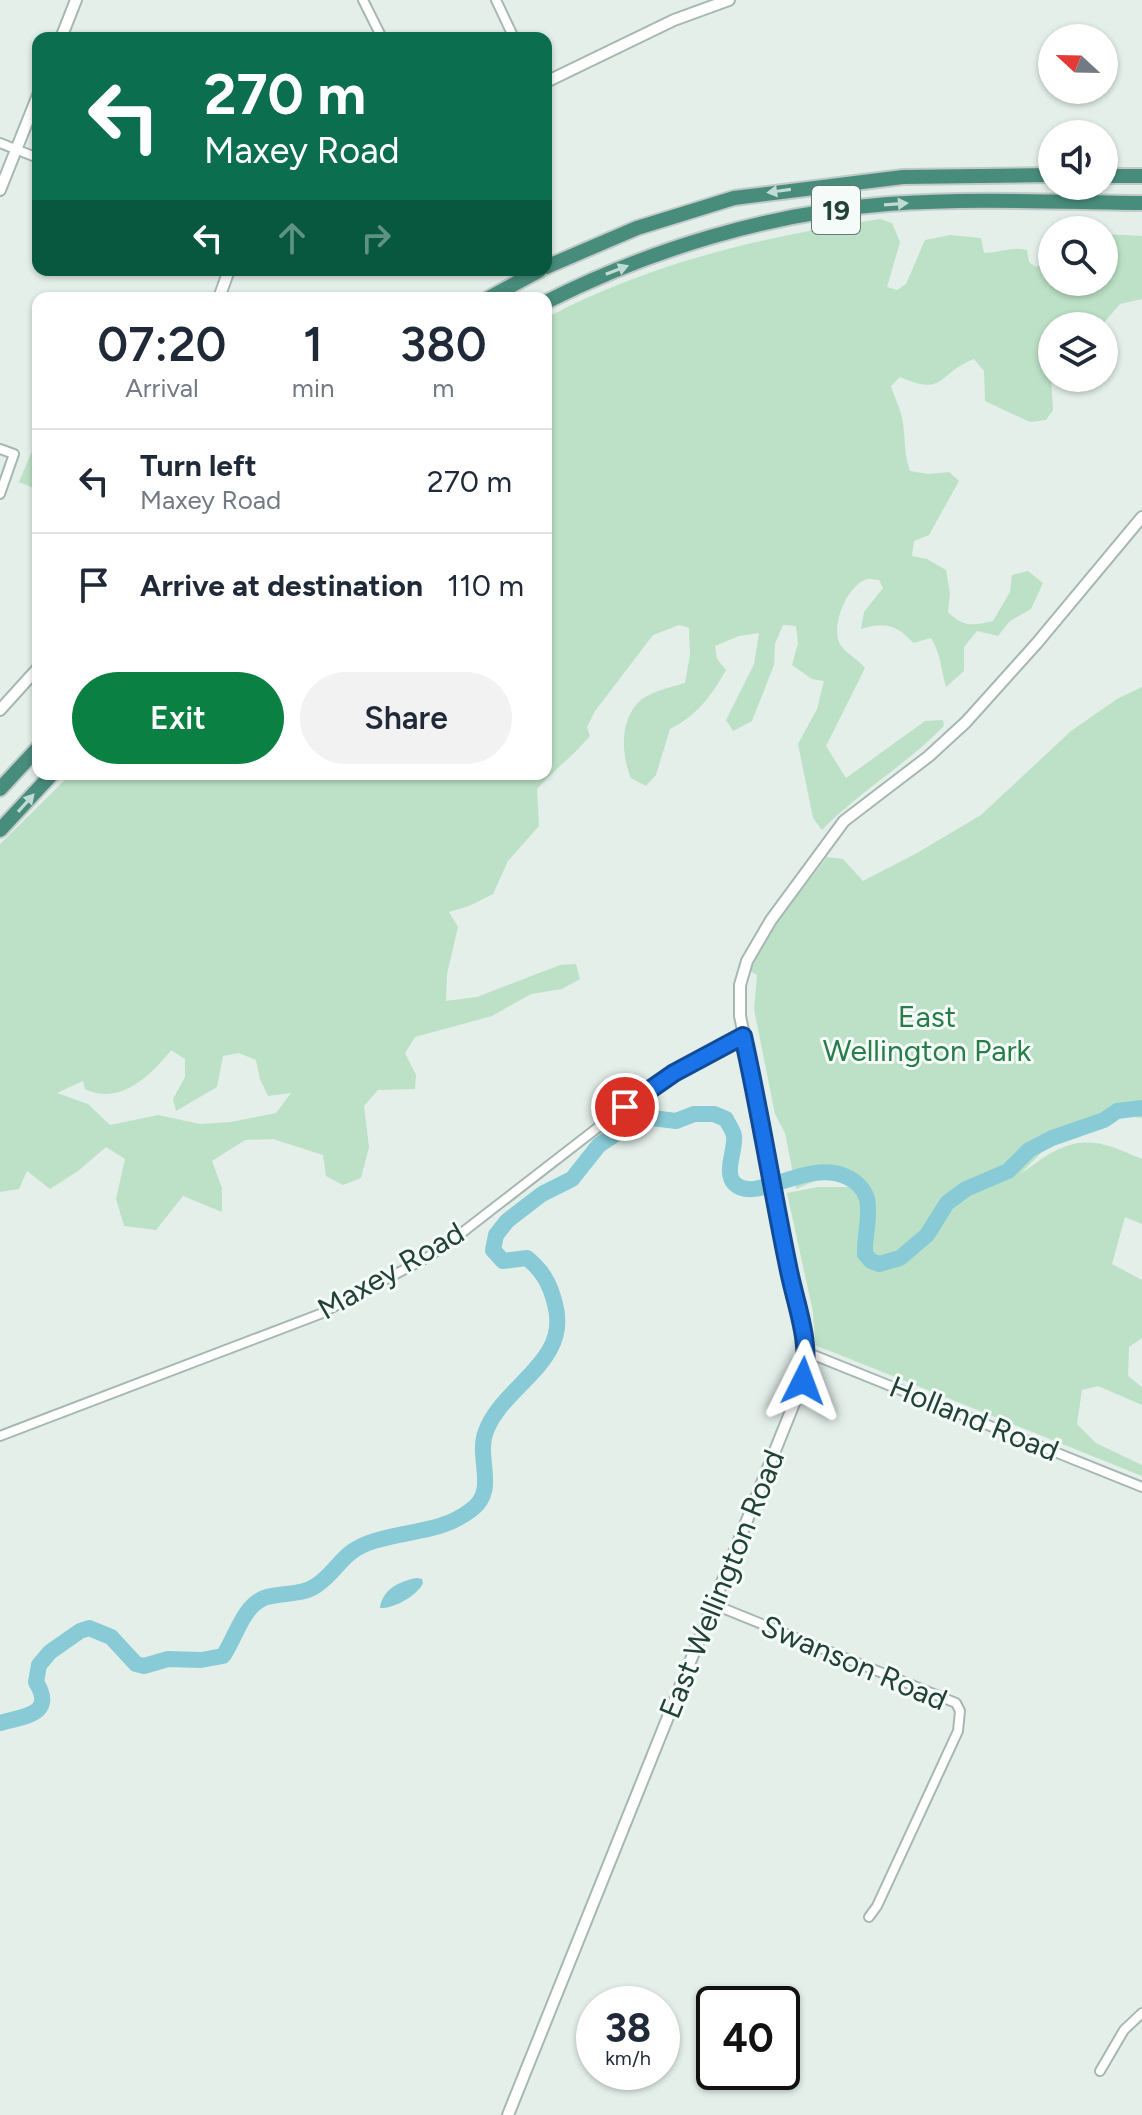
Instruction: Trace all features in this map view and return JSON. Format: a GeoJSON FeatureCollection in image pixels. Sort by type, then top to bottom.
{"type":"FeatureCollection","features":[{"type":"Feature","properties":{"kind":"highway","name":"19"},"geometry":{"type":"LineString","coordinates":[[552,264],[637,228],[734,198],[903,177],[1038,175]]}},
{"type":"Feature","properties":{"kind":"highway"},"geometry":{"type":"LineString","coordinates":[[1118,176],[1142,176]]}},
{"type":"Feature","properties":{"kind":"highway","name":"19"},"geometry":{"type":"LineString","coordinates":[[552,299],[612,271],[724,233],[818,212],[938,202],[1142,203]]}},
{"type":"Feature","properties":{"kind":"highway"},"geometry":{"type":"LineString","coordinates":[[500,292],[529,276]]}},
{"type":"Feature","properties":{"kind":"highway"},"geometry":{"type":"LineString","coordinates":[[0,789],[32,754]]}},
{"type":"Feature","properties":{"kind":"highway"},"geometry":{"type":"LineString","coordinates":[[0,830],[46,780]]}},
{"type":"Feature","properties":{"kind":"street"},"geometry":{"type":"LineString","coordinates":[[63,32],[76,0]]}},
{"type":"Feature","properties":{"kind":"street"},"geometry":{"type":"LineString","coordinates":[[363,0],[379,32]]}},
{"type":"Feature","properties":{"kind":"street"},"geometry":{"type":"LineString","coordinates":[[496,0],[511,32]]}},
{"type":"Feature","properties":{"kind":"street"},"geometry":{"type":"LineString","coordinates":[[552,79],[674,20],[729,0]]}},
{"type":"Feature","properties":{"kind":"street"},"geometry":{"type":"LineString","coordinates":[[0,190],[32,110]]}},
{"type":"Feature","properties":{"kind":"street"},"geometry":{"type":"LineString","coordinates":[[0,143],[32,156]]}},
{"type":"Feature","properties":{"kind":"street"},"geometry":{"type":"LineString","coordinates":[[0,449],[14,454],[0,494]]}},
{"type":"Feature","properties":{"kind":"street","name":"East Wellington Road"},"geometry":{"type":"LineString","coordinates":[[508,2115],[715,1605],[805,1371],[806,1352],[743,1036],[739,991],[751,952],[837,829],[859,807],[937,749],[974,713],[1142,517]]}},
{"type":"Feature","properties":{"kind":"street"},"geometry":{"type":"LineString","coordinates":[[0,710],[32,675]]}},
{"type":"Feature","properties":{"kind":"street","name":"Maxey Road"},"geometry":{"type":"LineString","coordinates":[[0,1436],[320,1314],[384,1282],[459,1235],[645,1091],[743,1036]]}},
{"type":"Feature","properties":{"kind":"street","name":"Holland Road"},"geometry":{"type":"LineString","coordinates":[[806,1352],[1142,1487]]}},
{"type":"Feature","properties":{"kind":"street","name":"Swanson Road"},"geometry":{"type":"LineString","coordinates":[[715,1605],[956,1703],[960,1718],[958,1731],[877,1906],[869,1917]]}},
{"type":"Feature","properties":{"kind":"street"},"geometry":{"type":"LineString","coordinates":[[1100,2071],[1124,2030],[1142,2013]]}},
{"type":"Feature","properties":{"kind":"green space"},"geometry":{"type":"Polygon","coordinates":[[[880,219],[892,223],[900,242],[887,287],[897,290],[906,284],[925,240],[950,235],[981,238],[984,253],[1027,250],[1029,262],[1038,266],[1038,296],[1118,296],[1118,235],[1142,236],[1142,299],[1120,304],[1113,312],[1038,312],[1038,392],[1052,392],[1053,410],[1046,420],[1030,422],[985,401],[984,371],[974,359],[934,384],[915,383],[900,377],[891,386],[902,418],[910,471],[928,474],[949,472],[959,481],[929,535],[914,541],[912,556],[927,559],[946,570],[950,593],[948,612],[968,624],[993,621],[1010,592],[1012,575],[1028,571],[1043,583],[1031,609],[1010,621],[998,636],[977,631],[964,647],[964,671],[946,687],[931,638],[913,643],[889,626],[861,629],[864,612],[883,588],[879,580],[868,579],[853,589],[842,608],[838,638],[843,649],[865,668],[826,746],[846,778],[925,721],[943,720],[944,726],[822,830],[813,818],[798,744],[817,709],[824,681],[812,679],[792,665],[798,643],[796,626],[783,625],[775,644],[774,665],[752,721],[733,731],[726,720],[754,664],[759,633],[739,636],[715,646],[717,659],[726,670],[703,704],[670,729],[656,775],[646,786],[631,778],[625,758],[624,737],[629,716],[642,699],[685,683],[690,655],[689,628],[679,625],[653,635],[595,711],[587,727],[590,736],[552,774],[552,315],[626,281],[750,243],[880,219]]]}},
{"type":"Feature","properties":{"kind":"green space"},"geometry":{"type":"Polygon","coordinates":[[[32,451],[32,487],[19,482],[32,451]]]}},
{"type":"Feature","properties":{"kind":"green space","name":"East Wellington Park"},"geometry":{"type":"Polygon","coordinates":[[[1142,687],[1142,1118],[1119,1115],[1108,1118],[1080,1137],[1046,1148],[1020,1174],[1051,1153],[1086,1142],[1108,1146],[1142,1159],[1142,1224],[1125,1217],[1112,1264],[1142,1280],[1142,1338],[1129,1347],[1128,1376],[1142,1387],[1142,1405],[1098,1386],[1082,1390],[1077,1424],[1096,1443],[1142,1465],[1142,1476],[815,1345],[813,1312],[787,1193],[818,1187],[861,1187],[829,1175],[796,1189],[785,1133],[775,1114],[754,1009],[757,975],[750,971],[769,933],[827,857],[843,859],[863,881],[917,853],[981,815],[1071,731],[1117,699],[1142,687]]]}},
{"type":"Feature","properties":{"kind":"green space"},"geometry":{"type":"Polygon","coordinates":[[[65,780],[546,780],[537,789],[539,826],[508,861],[493,894],[449,912],[458,927],[447,974],[446,1001],[477,997],[560,965],[576,964],[580,979],[562,989],[531,994],[492,1016],[415,1037],[405,1053],[416,1075],[415,1089],[378,1090],[364,1106],[369,1147],[361,1178],[343,1185],[326,1176],[323,1155],[273,1139],[245,1140],[212,1161],[222,1188],[222,1212],[183,1196],[156,1230],[124,1226],[116,1199],[125,1159],[106,1147],[50,1189],[27,1171],[19,1189],[0,1192],[0,844],[65,780]],[[171,1050],[144,1078],[122,1091],[98,1093],[85,1089],[83,1081],[57,1093],[88,1104],[110,1125],[158,1115],[200,1124],[231,1122],[276,1113],[291,1093],[268,1096],[256,1060],[239,1053],[223,1056],[217,1087],[176,1111],[173,1099],[185,1077],[185,1059],[171,1050]]]}},
{"type":"Feature","properties":{"kind":"water"},"geometry":{"type":"Polygon","coordinates":[[[422,1579],[423,1583],[411,1596],[398,1604],[380,1608],[388,1591],[404,1581],[422,1579]]]}},
{"type":"Feature","properties":{"kind":"waterway"},"geometry":{"type":"LineString","coordinates":[[0,1723],[27,1716],[40,1708],[41,1693],[36,1682],[39,1665],[50,1652],[80,1631],[89,1628],[111,1637],[136,1664],[144,1666],[168,1659],[201,1660],[223,1656],[245,1615],[257,1602],[311,1588],[325,1579],[347,1555],[363,1545],[436,1527],[471,1510],[484,1493],[483,1441],[486,1431],[495,1414],[545,1357],[554,1342],[557,1324],[553,1297],[542,1273],[527,1258],[503,1261],[493,1250],[496,1235],[507,1221],[542,1194],[572,1179],[599,1145],[614,1135],[652,1118],[676,1121],[694,1114],[714,1114],[726,1119],[733,1132],[730,1174],[735,1184],[744,1189],[756,1189],[816,1173],[847,1177],[859,1186],[867,1199],[865,1254],[879,1264],[900,1258],[927,1235],[947,1203],[966,1189],[1008,1171],[1029,1150],[1052,1138],[1104,1120],[1117,1111],[1142,1108]]}},
{"type":"Feature","properties":{"kind":"route"},"geometry":{"type":"LineString","coordinates":[[625,1107],[674,1073],[743,1036],[765,1136],[788,1268],[805,1337],[803,1381]]}}]}
